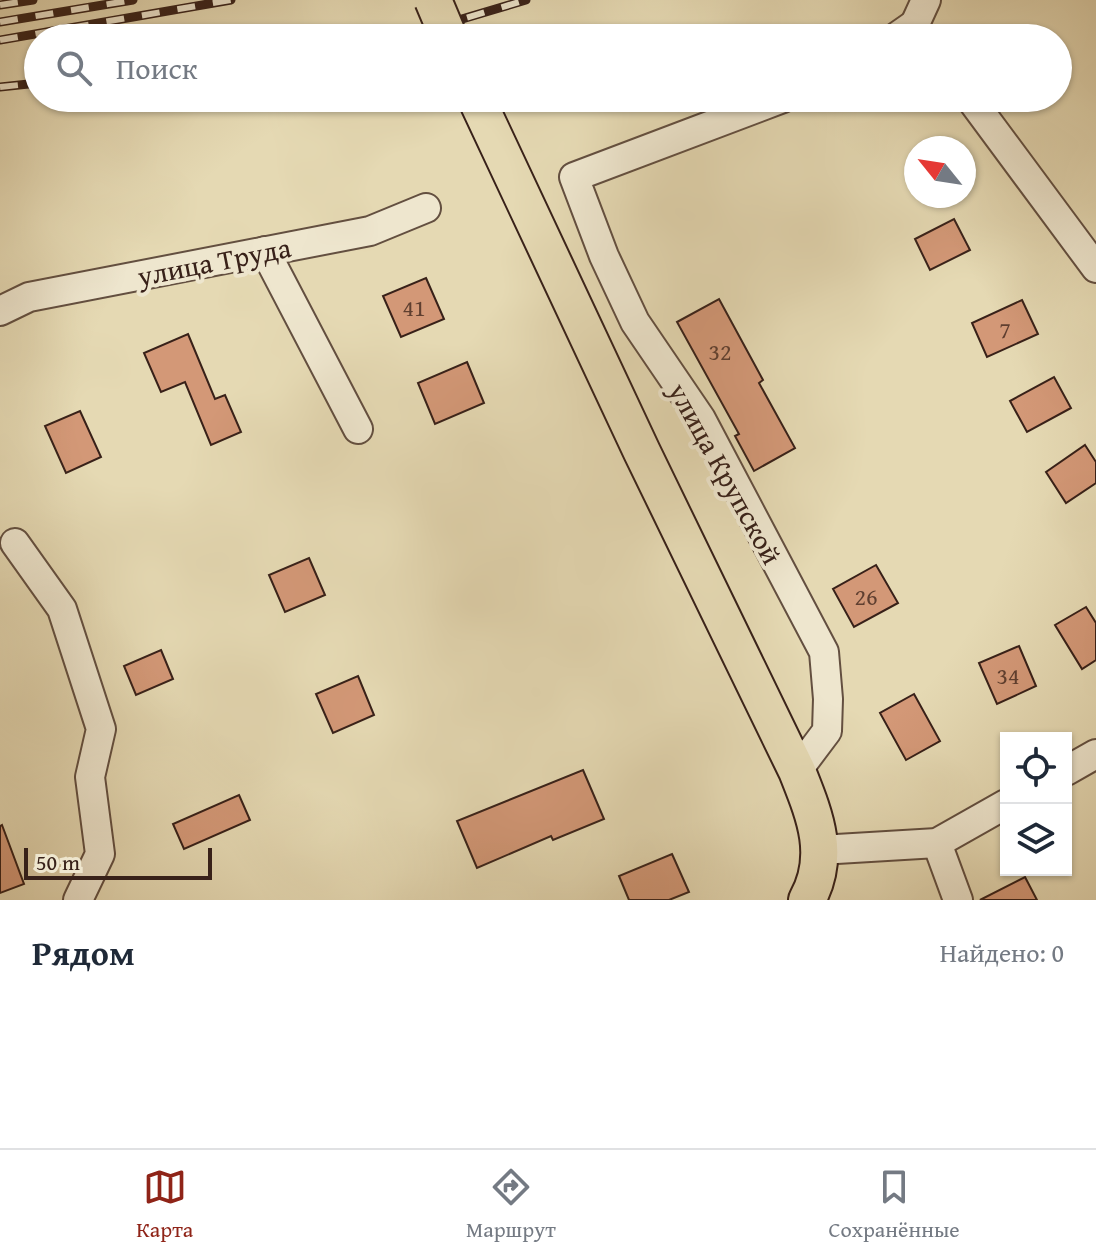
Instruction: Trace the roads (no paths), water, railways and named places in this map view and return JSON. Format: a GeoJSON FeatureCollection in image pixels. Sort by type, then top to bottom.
{"type":"FeatureCollection","features":[{"type":"Feature","properties":{"kind":"main road"},"geometry":{"type":"LineString","coordinates":[[433,0],[443,24]]}},
{"type":"Feature","properties":{"kind":"main road"},"geometry":{"type":"LineString","coordinates":[[483,112],[642,452],[797,771],[815,815],[820,850],[819,870],[807,900]]}},
{"type":"Feature","properties":{"kind":"street","name":"улица Крупской"},"geometry":{"type":"LineString","coordinates":[[746,112],[574,177],[604,256],[635,322],[701,419],[824,652],[827,731],[797,771]]}},
{"type":"Feature","properties":{"kind":"street"},"geometry":{"type":"LineString","coordinates":[[980,112],[1096,268]]}},
{"type":"Feature","properties":{"kind":"street","name":"улица Труда"},"geometry":{"type":"LineString","coordinates":[[0,311],[29,297],[370,231],[426,208]]}},
{"type":"Feature","properties":{"kind":"street"},"geometry":{"type":"LineString","coordinates":[[265,251],[358,429]]}},
{"type":"Feature","properties":{"kind":"street"},"geometry":{"type":"LineString","coordinates":[[15,543],[62,609],[101,729],[90,777],[100,854],[78,900]]}},
{"type":"Feature","properties":{"kind":"street"},"geometry":{"type":"LineString","coordinates":[[1072,768],[1096,754]]}},
{"type":"Feature","properties":{"kind":"street"},"geometry":{"type":"LineString","coordinates":[[820,850],[937,843],[1000,807]]}},
{"type":"Feature","properties":{"kind":"street"},"geometry":{"type":"LineString","coordinates":[[937,843],[958,900]]}},
{"type":"Feature","properties":{"kind":"railway"},"geometry":{"type":"LineString","coordinates":[[0,5],[33,0]]}},
{"type":"Feature","properties":{"kind":"railway"},"geometry":{"type":"LineString","coordinates":[[0,22],[133,0]]}},
{"type":"Feature","properties":{"kind":"railway"},"geometry":{"type":"LineString","coordinates":[[92,24],[231,0]]}},
{"type":"Feature","properties":{"kind":"railway"},"geometry":{"type":"LineString","coordinates":[[445,24],[526,0]]}},
{"type":"Feature","properties":{"kind":"railway"},"geometry":{"type":"LineString","coordinates":[[0,40],[24,36]]}},
{"type":"Feature","properties":{"kind":"railway"},"geometry":{"type":"LineString","coordinates":[[0,87],[24,84]]}}]}
